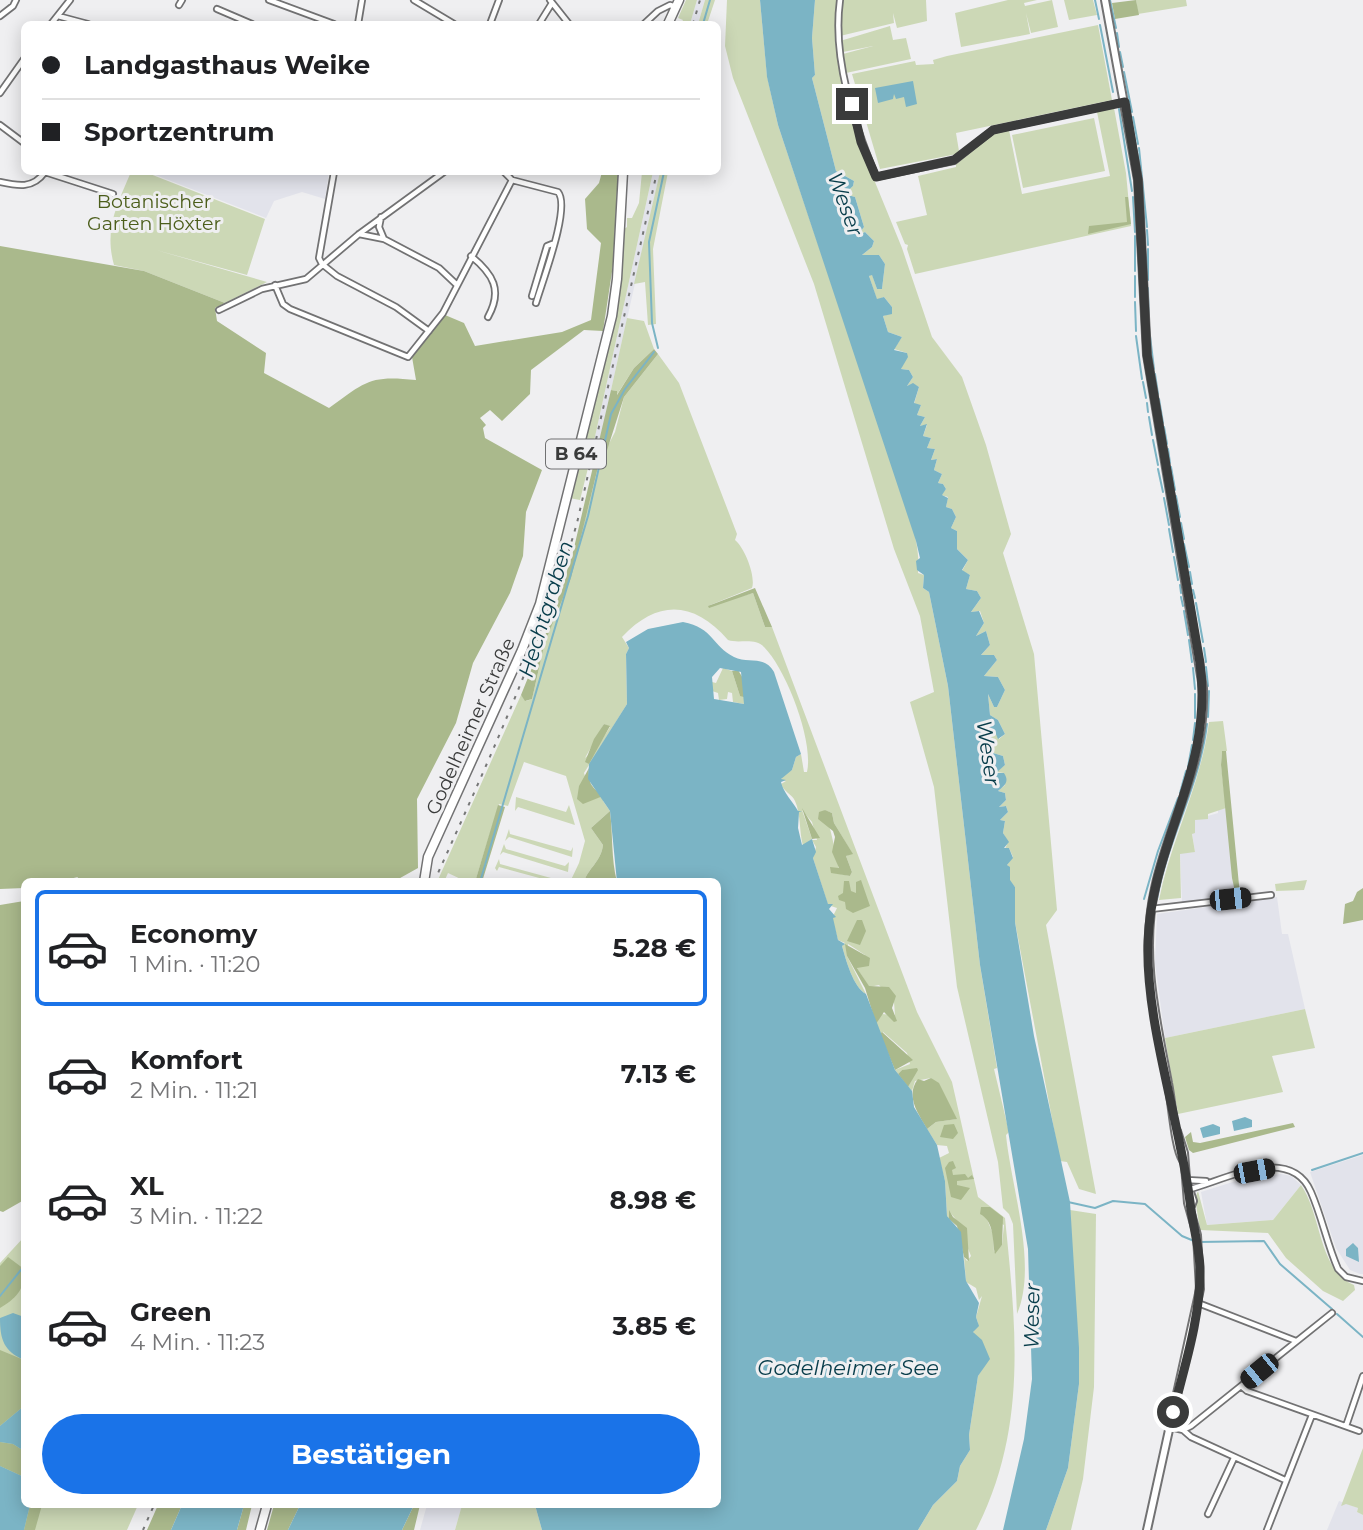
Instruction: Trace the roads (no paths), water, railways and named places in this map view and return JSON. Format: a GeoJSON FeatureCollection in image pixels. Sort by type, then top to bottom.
{"type":"FeatureCollection","features":[{"type":"Feature","properties":{"kind":"main road"},"geometry":{"type":"LineString","coordinates":[[669,21],[678,3]]}},
{"type":"Feature","properties":{"kind":"main road","name":"Godelheimer Straße"},"geometry":{"type":"LineString","coordinates":[[425,878],[428,857],[522,650],[540,604],[612,316],[617,279],[623,175]]}},
{"type":"Feature","properties":{"kind":"main road"},"geometry":{"type":"LineString","coordinates":[[260,1530],[266,1508]]}},
{"type":"Feature","properties":{"kind":"street"},"geometry":{"type":"LineString","coordinates":[[0,16],[13,6],[16,0]]}},
{"type":"Feature","properties":{"kind":"street"},"geometry":{"type":"LineString","coordinates":[[54,21],[69,0]]}},
{"type":"Feature","properties":{"kind":"street"},"geometry":{"type":"LineString","coordinates":[[269,0],[326,21]]}},
{"type":"Feature","properties":{"kind":"street"},"geometry":{"type":"LineString","coordinates":[[358,21],[362,0]]}},
{"type":"Feature","properties":{"kind":"street"},"geometry":{"type":"LineString","coordinates":[[414,0],[449,21]]}},
{"type":"Feature","properties":{"kind":"street"},"geometry":{"type":"LineString","coordinates":[[491,21],[499,0]]}},
{"type":"Feature","properties":{"kind":"street"},"geometry":{"type":"LineString","coordinates":[[840,0],[838,29],[841,56],[861,142],[876,177],[954,160],[993,130],[1125,102]]}},
{"type":"Feature","properties":{"kind":"street"},"geometry":{"type":"LineString","coordinates":[[1105,0],[1138,180],[1147,355],[1200,663],[1203,700],[1194,770],[1161,863],[1151,911],[1148,945],[1150,985],[1177,1131],[1177,1146],[1183,1160],[1197,1235],[1198,1303],[1147,1530]]}},
{"type":"Feature","properties":{"kind":"street"},"geometry":{"type":"LineString","coordinates":[[541,21],[551,1],[567,21]]}},
{"type":"Feature","properties":{"kind":"street"},"geometry":{"type":"LineString","coordinates":[[647,21],[662,8],[678,3]]}},
{"type":"Feature","properties":{"kind":"street"},"geometry":{"type":"LineString","coordinates":[[218,9],[245,21]]}},
{"type":"Feature","properties":{"kind":"street"},"geometry":{"type":"LineString","coordinates":[[58,16],[77,21]]}},
{"type":"Feature","properties":{"kind":"street"},"geometry":{"type":"LineString","coordinates":[[1,89],[21,66]]}},
{"type":"Feature","properties":{"kind":"street"},"geometry":{"type":"LineString","coordinates":[[0,125],[21,141]]}},
{"type":"Feature","properties":{"kind":"street"},"geometry":{"type":"LineString","coordinates":[[0,182],[23,186],[36,182],[42,175]]}},
{"type":"Feature","properties":{"kind":"street"},"geometry":{"type":"LineString","coordinates":[[54,175],[113,194]]}},
{"type":"Feature","properties":{"kind":"street"},"geometry":{"type":"LineString","coordinates":[[333,175],[319,258],[322,264],[337,276],[396,307],[429,331]]}},
{"type":"Feature","properties":{"kind":"street"},"geometry":{"type":"LineString","coordinates":[[219,310],[275,285],[306,279],[359,234],[440,175]]}},
{"type":"Feature","properties":{"kind":"street"},"geometry":{"type":"LineString","coordinates":[[507,175],[512,180],[561,196],[561,220],[536,303]]}},
{"type":"Feature","properties":{"kind":"street"},"geometry":{"type":"LineString","coordinates":[[275,285],[283,303],[290,309],[408,357],[443,313],[512,180]]}},
{"type":"Feature","properties":{"kind":"street"},"geometry":{"type":"LineString","coordinates":[[381,217],[379,227],[384,239]]}},
{"type":"Feature","properties":{"kind":"street"},"geometry":{"type":"LineString","coordinates":[[359,234],[384,239],[439,268],[457,285]]}},
{"type":"Feature","properties":{"kind":"street"},"geometry":{"type":"LineString","coordinates":[[532,296],[541,258],[547,246],[553,244]]}},
{"type":"Feature","properties":{"kind":"street"},"geometry":{"type":"LineString","coordinates":[[471,256],[485,267],[496,285],[496,299],[488,317]]}},
{"type":"Feature","properties":{"kind":"street"},"geometry":{"type":"LineString","coordinates":[[1151,911],[1271,895]]}},
{"type":"Feature","properties":{"kind":"street"},"geometry":{"type":"LineString","coordinates":[[1188,1184],[1277,1167],[1298,1173],[1312,1192],[1338,1269],[1346,1277],[1363,1281]]}},
{"type":"Feature","properties":{"kind":"street"},"geometry":{"type":"LineString","coordinates":[[1188,1184],[1207,1181]]}},
{"type":"Feature","properties":{"kind":"street"},"geometry":{"type":"LineString","coordinates":[[1198,1303],[1297,1341]]}},
{"type":"Feature","properties":{"kind":"street"},"geometry":{"type":"LineString","coordinates":[[1183,1430],[1332,1313]]}},
{"type":"Feature","properties":{"kind":"street"},"geometry":{"type":"LineString","coordinates":[[1346,1426],[1363,1376]]}},
{"type":"Feature","properties":{"kind":"street"},"geometry":{"type":"LineString","coordinates":[[1241,1386],[1359,1431]]}},
{"type":"Feature","properties":{"kind":"street"},"geometry":{"type":"LineString","coordinates":[[1267,1530],[1312,1415]]}},
{"type":"Feature","properties":{"kind":"street"},"geometry":{"type":"LineString","coordinates":[[1170,1427],[1183,1430],[1234,1458],[1285,1480]]}},
{"type":"Feature","properties":{"kind":"street"},"geometry":{"type":"LineString","coordinates":[[1208,1514],[1234,1458]]}},
{"type":"Feature","properties":{"kind":"water","name":"Weser"},"geometry":{"type":"Polygon","coordinates":[[[760,0],[815,0],[812,38],[815,75],[812,78],[836,171],[854,181],[853,186],[844,194],[855,197],[864,227],[857,236],[865,232],[874,241],[872,247],[862,255],[879,255],[885,264],[882,289],[877,289],[872,275],[869,276],[877,299],[884,297],[892,307],[892,314],[883,316],[888,332],[902,337],[894,350],[907,353],[908,357],[901,369],[909,370],[913,377],[907,386],[913,383],[919,387],[914,403],[921,405],[917,415],[925,417],[920,426],[927,424],[923,436],[931,438],[927,448],[935,449],[931,460],[937,459],[934,470],[942,474],[938,483],[943,484],[946,489],[942,495],[948,498],[946,507],[952,509],[956,517],[951,528],[957,531],[957,549],[968,560],[962,570],[970,575],[966,589],[977,591],[981,598],[971,612],[979,611],[984,623],[976,636],[986,631],[990,645],[981,655],[994,655],[997,660],[984,676],[998,677],[1005,690],[997,707],[994,707],[988,694],[990,715],[998,720],[1005,734],[998,739],[995,732],[991,734],[993,753],[1003,756],[1005,765],[996,773],[1004,773],[1006,779],[1006,784],[998,791],[1005,793],[1006,800],[999,807],[1006,806],[1008,812],[1000,820],[1005,821],[1003,833],[1009,842],[1004,848],[1009,848],[1013,858],[1007,865],[1010,867],[1010,880],[1015,887],[1015,922],[1034,1036],[1070,1202],[1079,1348],[1079,1384],[1068,1468],[1046,1530],[1003,1530],[1024,1439],[1032,1379],[1028,1249],[980,965],[948,686],[929,592],[923,588],[924,575],[917,570],[916,561],[920,558],[916,541],[778,125],[767,77],[760,0]]]}},
{"type":"Feature","properties":{"kind":"water"},"geometry":{"type":"Polygon","coordinates":[[[913,81],[917,104],[906,107],[904,97],[896,99],[894,94],[893,99],[878,103],[875,88],[913,81]]]}},
{"type":"Feature","properties":{"kind":"water","name":"Godelheimer See"},"geometry":{"type":"Polygon","coordinates":[[[683,622],[701,628],[734,657],[766,663],[774,672],[801,754],[796,757],[792,770],[781,779],[786,780],[781,782],[798,811],[802,811],[799,812],[798,828],[802,845],[812,839],[816,852],[813,858],[828,904],[833,904],[829,909],[836,917],[833,918],[838,940],[845,944],[842,946],[851,973],[857,986],[866,994],[895,1070],[912,1091],[914,1107],[937,1145],[945,1181],[947,1216],[961,1232],[966,1281],[979,1303],[976,1317],[979,1326],[973,1332],[982,1340],[990,1359],[978,1376],[969,1435],[970,1450],[960,1466],[957,1481],[933,1505],[918,1530],[542,1530],[536,1508],[721,1508],[721,878],[617,878],[610,811],[588,779],[589,764],[627,704],[626,654],[629,648],[626,642],[648,629],[683,622]],[[720,668],[712,677],[714,699],[744,704],[741,672],[720,668]]]}},
{"type":"Feature","properties":{"kind":"water"},"geometry":{"type":"Polygon","coordinates":[[[1245,1117],[1252,1120],[1252,1127],[1234,1131],[1232,1121],[1245,1117]]]}},
{"type":"Feature","properties":{"kind":"water"},"geometry":{"type":"Polygon","coordinates":[[[1213,1124],[1220,1127],[1220,1134],[1203,1138],[1200,1128],[1213,1124]]]}},
{"type":"Feature","properties":{"kind":"water"},"geometry":{"type":"Polygon","coordinates":[[[1353,1243],[1358,1248],[1359,1262],[1346,1256],[1346,1249],[1353,1243]]]}},
{"type":"Feature","properties":{"kind":"water"},"geometry":{"type":"Polygon","coordinates":[[[13,1313],[21,1316],[21,1358],[4,1344],[0,1318],[13,1313]]]}},
{"type":"Feature","properties":{"kind":"water"},"geometry":{"type":"Polygon","coordinates":[[[21,1408],[21,1449],[13,1444],[0,1442],[0,1426],[21,1408]]]}},
{"type":"Feature","properties":{"kind":"water"},"geometry":{"type":"Polygon","coordinates":[[[0,1466],[21,1476],[21,1508],[29,1508],[24,1530],[0,1530],[0,1466]]]}},
{"type":"Feature","properties":{"kind":"water"},"geometry":{"type":"Polygon","coordinates":[[[181,1508],[243,1508],[237,1530],[171,1530],[181,1508]]]}},
{"type":"Feature","properties":{"kind":"water"},"geometry":{"type":"Polygon","coordinates":[[[299,1508],[413,1508],[402,1530],[288,1530],[299,1508]]]}},
{"type":"Feature","properties":{"kind":"waterway","name":"Hechtgraben"},"geometry":{"type":"LineString","coordinates":[[704,21],[710,0]]}},
{"type":"Feature","properties":{"kind":"waterway"},"geometry":{"type":"LineString","coordinates":[[1095,0],[1099,19]]}},
{"type":"Feature","properties":{"kind":"waterway"},"geometry":{"type":"LineString","coordinates":[[1110,0],[1116,28]]}},
{"type":"Feature","properties":{"kind":"waterway"},"geometry":{"type":"LineString","coordinates":[[1100,25],[1113,92]]}},
{"type":"Feature","properties":{"kind":"waterway"},"geometry":{"type":"LineString","coordinates":[[1117,33],[1119,47]]}},
{"type":"Feature","properties":{"kind":"waterway"},"geometry":{"type":"LineString","coordinates":[[1120,52],[1123,67]]}},
{"type":"Feature","properties":{"kind":"waterway"},"geometry":{"type":"LineString","coordinates":[[1124,72],[1132,112]]}},
{"type":"Feature","properties":{"kind":"waterway"},"geometry":{"type":"LineString","coordinates":[[1119,109],[1132,191]]}},
{"type":"Feature","properties":{"kind":"waterway"},"geometry":{"type":"LineString","coordinates":[[1133,117],[1138,144]]}},
{"type":"Feature","properties":{"kind":"waterway"},"geometry":{"type":"LineString","coordinates":[[1139,148],[1147,227]]}},
{"type":"Feature","properties":{"kind":"waterway","name":"Hechtgraben"},"geometry":{"type":"LineString","coordinates":[[658,348],[652,323],[649,242],[663,175]]}},
{"type":"Feature","properties":{"kind":"waterway"},"geometry":{"type":"LineString","coordinates":[[1133,197],[1135,232]]}},
{"type":"Feature","properties":{"kind":"waterway"},"geometry":{"type":"LineString","coordinates":[[1147,230],[1148,245]]}},
{"type":"Feature","properties":{"kind":"waterway"},"geometry":{"type":"LineString","coordinates":[[1135,236],[1135,271]]}},
{"type":"Feature","properties":{"kind":"waterway"},"geometry":{"type":"LineString","coordinates":[[1148,249],[1148,280]]}},
{"type":"Feature","properties":{"kind":"waterway"},"geometry":{"type":"LineString","coordinates":[[1135,276],[1135,297]]}},
{"type":"Feature","properties":{"kind":"waterway"},"geometry":{"type":"LineString","coordinates":[[1148,288],[1149,329]]}},
{"type":"Feature","properties":{"kind":"waterway"},"geometry":{"type":"LineString","coordinates":[[1135,302],[1136,331]]}},
{"type":"Feature","properties":{"kind":"waterway"},"geometry":{"type":"LineString","coordinates":[[1136,336],[1142,379]]}},
{"type":"Feature","properties":{"kind":"waterway"},"geometry":{"type":"LineString","coordinates":[[1150,336],[1154,369]]}},
{"type":"Feature","properties":{"kind":"waterway","name":"Hechtgraben"},"geometry":{"type":"LineString","coordinates":[[481,878],[588,516],[611,414],[625,389],[654,352]]}},
{"type":"Feature","properties":{"kind":"waterway"},"geometry":{"type":"LineString","coordinates":[[1155,374],[1158,394]]}},
{"type":"Feature","properties":{"kind":"waterway"},"geometry":{"type":"LineString","coordinates":[[1143,382],[1146,398]]}},
{"type":"Feature","properties":{"kind":"waterway"},"geometry":{"type":"LineString","coordinates":[[1159,399],[1163,423]]}},
{"type":"Feature","properties":{"kind":"waterway"},"geometry":{"type":"LineString","coordinates":[[1147,403],[1148,412]]}},
{"type":"Feature","properties":{"kind":"waterway"},"geometry":{"type":"LineString","coordinates":[[1149,417],[1152,435]]}},
{"type":"Feature","properties":{"kind":"waterway"},"geometry":{"type":"LineString","coordinates":[[1164,427],[1167,444]]}},
{"type":"Feature","properties":{"kind":"waterway"},"geometry":{"type":"LineString","coordinates":[[1153,440],[1158,465]]}},
{"type":"Feature","properties":{"kind":"waterway"},"geometry":{"type":"LineString","coordinates":[[1168,449],[1170,463]]}},
{"type":"Feature","properties":{"kind":"waterway"},"geometry":{"type":"LineString","coordinates":[[1171,467],[1175,490]]}},
{"type":"Feature","properties":{"kind":"waterway"},"geometry":{"type":"LineString","coordinates":[[1158,469],[1163,492]]}},
{"type":"Feature","properties":{"kind":"waterway"},"geometry":{"type":"LineString","coordinates":[[1176,496],[1180,517]]}},
{"type":"Feature","properties":{"kind":"waterway"},"geometry":{"type":"LineString","coordinates":[[1164,498],[1169,525]]}},
{"type":"Feature","properties":{"kind":"waterway"},"geometry":{"type":"LineString","coordinates":[[1181,523],[1184,539]]}},
{"type":"Feature","properties":{"kind":"waterway"},"geometry":{"type":"LineString","coordinates":[[1169,529],[1173,552]]}},
{"type":"Feature","properties":{"kind":"waterway"},"geometry":{"type":"LineString","coordinates":[[1184,544],[1189,567]]}},
{"type":"Feature","properties":{"kind":"waterway"},"geometry":{"type":"LineString","coordinates":[[1174,557],[1178,580]]}},
{"type":"Feature","properties":{"kind":"waterway"},"geometry":{"type":"LineString","coordinates":[[1190,572],[1192,584]]}},
{"type":"Feature","properties":{"kind":"waterway"},"geometry":{"type":"LineString","coordinates":[[1180,585],[1181,593]]}},
{"type":"Feature","properties":{"kind":"waterway"},"geometry":{"type":"LineString","coordinates":[[1193,590],[1195,598]]}},
{"type":"Feature","properties":{"kind":"waterway"},"geometry":{"type":"LineString","coordinates":[[1181,597],[1183,606]]}},
{"type":"Feature","properties":{"kind":"waterway"},"geometry":{"type":"LineString","coordinates":[[1196,603],[1203,642]]}},
{"type":"Feature","properties":{"kind":"waterway"},"geometry":{"type":"LineString","coordinates":[[1184,611],[1188,635]]}},
{"type":"Feature","properties":{"kind":"waterway"},"geometry":{"type":"LineString","coordinates":[[1189,640],[1192,662]]}},
{"type":"Feature","properties":{"kind":"waterway"},"geometry":{"type":"LineString","coordinates":[[1204,648],[1206,662]]}},
{"type":"Feature","properties":{"kind":"waterway"},"geometry":{"type":"LineString","coordinates":[[1206,667],[1208,686]]}},
{"type":"Feature","properties":{"kind":"waterway"},"geometry":{"type":"LineString","coordinates":[[1193,668],[1195,689]]}},
{"type":"Feature","properties":{"kind":"waterway"},"geometry":{"type":"LineString","coordinates":[[1208,717],[1209,691]]}},
{"type":"Feature","properties":{"kind":"waterway"},"geometry":{"type":"LineString","coordinates":[[1195,694],[1195,718]]}},
{"type":"Feature","properties":{"kind":"waterway"},"geometry":{"type":"LineString","coordinates":[[1193,740],[1195,723]]}},
{"type":"Feature","properties":{"kind":"waterway"},"geometry":{"type":"LineString","coordinates":[[1157,899],[1168,854],[1198,768],[1207,724]]}},
{"type":"Feature","properties":{"kind":"waterway"},"geometry":{"type":"LineString","coordinates":[[1188,767],[1192,745]]}},
{"type":"Feature","properties":{"kind":"waterway"},"geometry":{"type":"LineString","coordinates":[[1180,793],[1186,771]]}},
{"type":"Feature","properties":{"kind":"waterway"},"geometry":{"type":"LineString","coordinates":[[1144,899],[1178,798]]}},
{"type":"Feature","properties":{"kind":"waterway"},"geometry":{"type":"LineString","coordinates":[[1312,1170],[1363,1153]]}},
{"type":"Feature","properties":{"kind":"waterway"},"geometry":{"type":"LineString","coordinates":[[1068,1202],[1095,1208],[1113,1201],[1145,1204],[1182,1236],[1194,1241]]}},
{"type":"Feature","properties":{"kind":"waterway"},"geometry":{"type":"LineString","coordinates":[[1199,1242],[1264,1241],[1280,1264],[1332,1309]]}},
{"type":"Feature","properties":{"kind":"waterway","name":"Hechtgraben"},"geometry":{"type":"LineString","coordinates":[[0,1296],[21,1270]]}},
{"type":"Feature","properties":{"kind":"waterway"},"geometry":{"type":"LineString","coordinates":[[1337,1314],[1363,1337]]}},
{"type":"Feature","properties":{"kind":"railway"},"geometry":{"type":"LineString","coordinates":[[694,21],[700,0]]}},
{"type":"Feature","properties":{"kind":"railway"},"geometry":{"type":"LineString","coordinates":[[436,878],[512,705],[563,569],[577,523],[656,175]]}},
{"type":"Feature","properties":{"kind":"railway"},"geometry":{"type":"LineString","coordinates":[[143,1530],[153,1508]]}},
{"type":"Feature","properties":{"kind":"park label","name":"Botanischer Garten Höxter"},"geometry":{"type":"Point","coordinates":[154,212]}}]}
